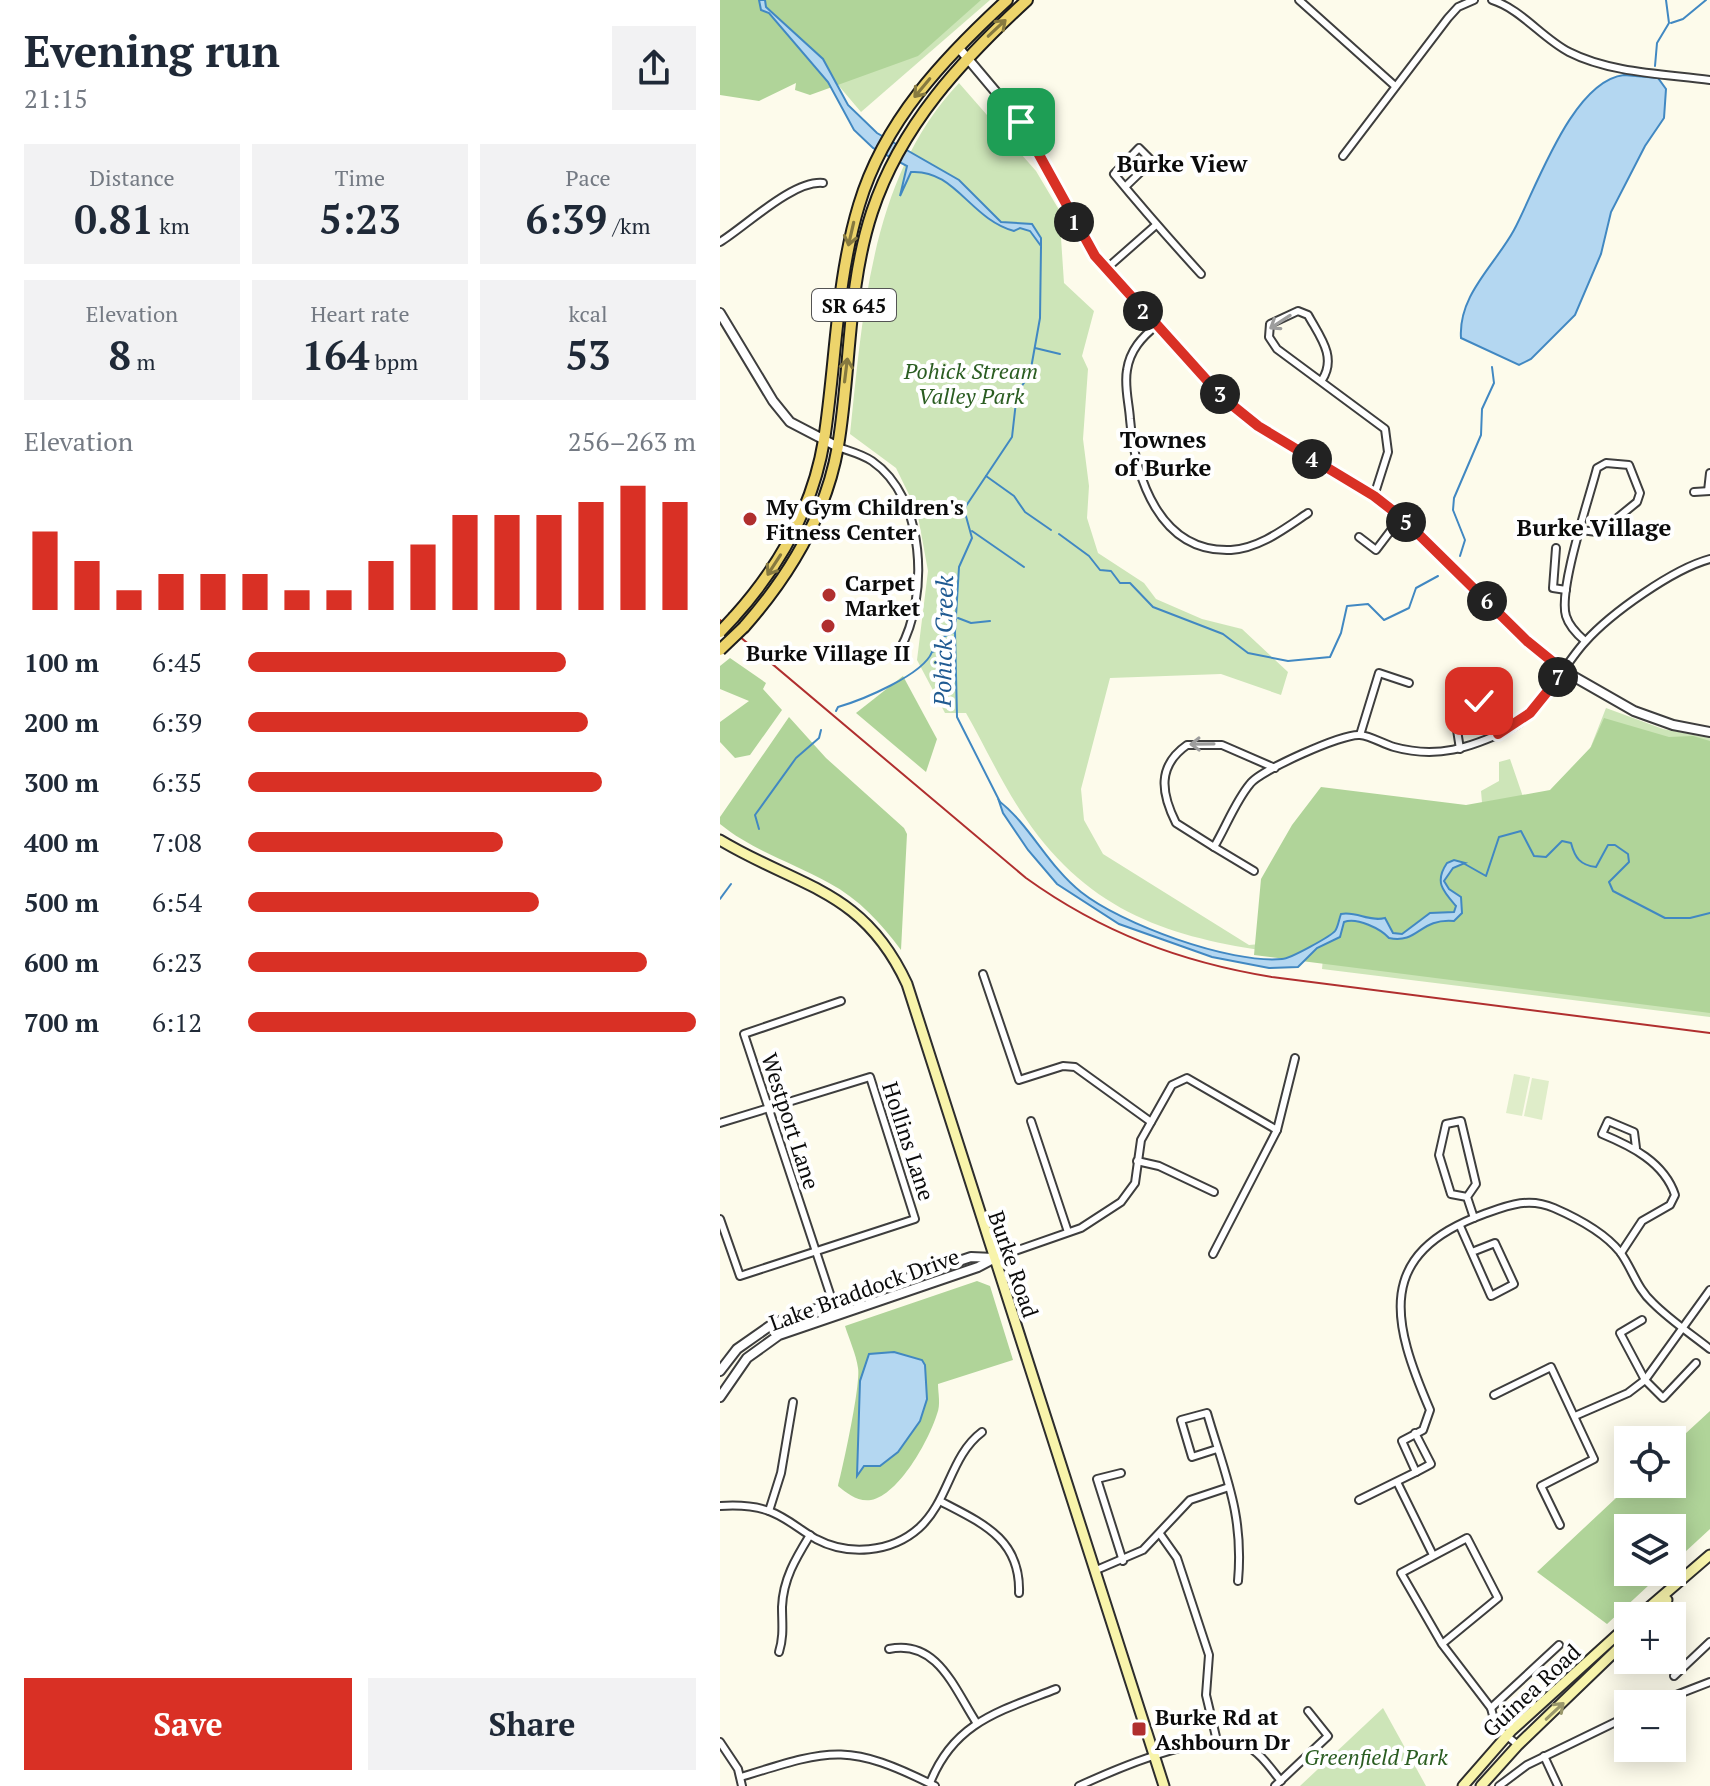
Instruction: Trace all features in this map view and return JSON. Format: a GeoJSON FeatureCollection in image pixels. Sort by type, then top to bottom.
{"type":"FeatureCollection","features":[{"type":"Feature","properties":{"kind":"main road","name":"SR 645"},"geometry":{"type":"LineString","coordinates":[[720,632],[775,566],[809,494],[824,441],[849,247],[859,204],[876,161],[890,132],[924,85],[1007,0]]}},
{"type":"Feature","properties":{"kind":"main road","name":"SR 645"},"geometry":{"type":"LineString","coordinates":[[720,650],[775,590],[807,537],[838,447],[860,258],[871,215],[889,168],[903,139],[967,57],[1027,0]]}},
{"type":"Feature","properties":{"kind":"main road","name":"Burke Road"},"geometry":{"type":"LineString","coordinates":[[720,840],[834,896],[862,918],[887,947],[912,996],[1164,1786]]}},
{"type":"Feature","properties":{"kind":"main road"},"geometry":{"type":"LineString","coordinates":[[1664,1602],[1710,1555]]}},
{"type":"Feature","properties":{"kind":"main road"},"geometry":{"type":"LineString","coordinates":[[1656,1602],[1688,1576]]}},
{"type":"Feature","properties":{"kind":"main road","name":"Guinea Road"},"geometry":{"type":"LineString","coordinates":[[1463,1786],[1509,1734],[1614,1638]]}},
{"type":"Feature","properties":{"kind":"main road","name":"Guinea Road"},"geometry":{"type":"LineString","coordinates":[[1481,1786],[1518,1745],[1614,1652]]}},
{"type":"Feature","properties":{"kind":"street"},"geometry":{"type":"LineString","coordinates":[[1299,0],[1395,86]]}},
{"type":"Feature","properties":{"kind":"street"},"geometry":{"type":"LineString","coordinates":[[1343,156],[1454,11],[1474,0]]}},
{"type":"Feature","properties":{"kind":"street"},"geometry":{"type":"LineString","coordinates":[[1492,0],[1505,5],[1556,44],[1586,59],[1710,80]]}},
{"type":"Feature","properties":{"kind":"street"},"geometry":{"type":"LineString","coordinates":[[958,47],[1021,122],[1080,233],[1106,269],[1222,397],[1245,416],[1374,496],[1401,517],[1527,641],[1564,671],[1634,711],[1673,725],[1710,732]]}},
{"type":"Feature","properties":{"kind":"street"},"geometry":{"type":"LineString","coordinates":[[1125,187],[1152,161],[1139,148],[1114,174],[1156,225],[1201,274]]}},
{"type":"Feature","properties":{"kind":"street"},"geometry":{"type":"LineString","coordinates":[[720,242],[793,191],[808,183],[823,183]]}},
{"type":"Feature","properties":{"kind":"street"},"geometry":{"type":"LineString","coordinates":[[1106,269],[1156,225]]}},
{"type":"Feature","properties":{"kind":"street"},"geometry":{"type":"LineString","coordinates":[[1322,380],[1328,371],[1329,355],[1308,315],[1298,311],[1270,324],[1269,337],[1277,349],[1385,429],[1388,452],[1374,496]]}},
{"type":"Feature","properties":{"kind":"street"},"geometry":{"type":"LineString","coordinates":[[720,313],[773,401],[797,428],[863,456],[879,467],[893,484],[911,524],[918,558],[918,593],[913,623],[900,649]]}},
{"type":"Feature","properties":{"kind":"street"},"geometry":{"type":"LineString","coordinates":[[1157,325],[1136,345],[1127,370],[1126,384],[1133,448],[1146,490],[1159,515],[1176,533],[1198,546],[1232,550],[1271,538],[1308,513]]}},
{"type":"Feature","properties":{"kind":"street"},"geometry":{"type":"LineString","coordinates":[[1581,530],[1597,532],[1605,528],[1637,502],[1640,493],[1629,465],[1606,463],[1597,468],[1581,530],[1566,590],[1566,615],[1585,641]]}},
{"type":"Feature","properties":{"kind":"street"},"geometry":{"type":"LineString","coordinates":[[1694,492],[1709,491],[1710,473]]}},
{"type":"Feature","properties":{"kind":"street"},"geometry":{"type":"LineString","coordinates":[[1359,537],[1376,550],[1401,517]]}},
{"type":"Feature","properties":{"kind":"street"},"geometry":{"type":"LineString","coordinates":[[1556,548],[1553,588],[1566,590]]}},
{"type":"Feature","properties":{"kind":"street"},"geometry":{"type":"LineString","coordinates":[[1214,847],[1249,784],[1275,768],[1343,738],[1360,735],[1422,754],[1460,749],[1498,734],[1530,713],[1585,641],[1667,578],[1687,565],[1710,559]]}},
{"type":"Feature","properties":{"kind":"street"},"geometry":{"type":"LineString","coordinates":[[1360,735],[1379,673],[1409,683]]}},
{"type":"Feature","properties":{"kind":"street"},"geometry":{"type":"LineString","coordinates":[[1460,749],[1457,730],[1479,701],[1490,709],[1498,734]]}},
{"type":"Feature","properties":{"kind":"street"},"geometry":{"type":"LineString","coordinates":[[1254,871],[1176,823],[1163,786],[1167,762],[1187,745],[1211,743],[1275,768]]}},
{"type":"Feature","properties":{"kind":"street"},"geometry":{"type":"LineString","coordinates":[[983,974],[1019,1080],[1063,1066],[1075,1067],[1151,1122]]}},
{"type":"Feature","properties":{"kind":"street","name":"Westport Lane"},"geometry":{"type":"LineString","coordinates":[[837,1315],[744,1034],[841,1001]]}},
{"type":"Feature","properties":{"kind":"street"},"geometry":{"type":"LineString","coordinates":[[1213,1254],[1277,1130],[1295,1058]]}},
{"type":"Feature","properties":{"kind":"street","name":"Hollins Lane"},"geometry":{"type":"LineString","coordinates":[[767,1108],[870,1077],[915,1219],[817,1253]]}},
{"type":"Feature","properties":{"kind":"street","name":"Lake Braddock Drive"},"geometry":{"type":"LineString","coordinates":[[720,1397],[736,1370],[767,1342],[1068,1232],[1090,1223],[1121,1202],[1135,1183],[1141,1140],[1172,1085],[1187,1078],[1277,1130]]}},
{"type":"Feature","properties":{"kind":"street"},"geometry":{"type":"LineString","coordinates":[[720,1123],[767,1108]]}},
{"type":"Feature","properties":{"kind":"street"},"geometry":{"type":"LineString","coordinates":[[1031,1121],[1068,1232]]}},
{"type":"Feature","properties":{"kind":"street"},"geometry":{"type":"LineString","coordinates":[[1461,1121],[1476,1184],[1467,1197],[1451,1194],[1439,1155],[1446,1124],[1461,1121]]}},
{"type":"Feature","properties":{"kind":"street"},"geometry":{"type":"LineString","coordinates":[[1621,1253],[1642,1221],[1670,1205],[1675,1195],[1671,1182],[1636,1148],[1602,1134],[1608,1121],[1634,1132],[1636,1148]]}},
{"type":"Feature","properties":{"kind":"street"},"geometry":{"type":"LineString","coordinates":[[1137,1161],[1159,1166],[1214,1192]]}},
{"type":"Feature","properties":{"kind":"street"},"geometry":{"type":"LineString","coordinates":[[1467,1197],[1474,1218]]}},
{"type":"Feature","properties":{"kind":"street"},"geometry":{"type":"LineString","coordinates":[[1416,1472],[1402,1441],[1429,1421],[1430,1410],[1408,1358],[1400,1303],[1421,1248],[1474,1218],[1517,1202],[1537,1201],[1582,1222],[1621,1253],[1651,1302],[1710,1349]]}},
{"type":"Feature","properties":{"kind":"street"},"geometry":{"type":"LineString","coordinates":[[720,1219],[740,1276],[817,1253]]}},
{"type":"Feature","properties":{"kind":"street"},"geometry":{"type":"LineString","coordinates":[[1460,1226],[1491,1296],[1514,1284],[1495,1243],[1472,1252]]}},
{"type":"Feature","properties":{"kind":"street","name":"Lake Braddock Drive"},"geometry":{"type":"LineString","coordinates":[[720,1371],[737,1349],[760,1330],[971,1257],[995,1258]]}},
{"type":"Feature","properties":{"kind":"street"},"geometry":{"type":"LineString","coordinates":[[1575,1416],[1628,1393],[1645,1380],[1681,1326],[1710,1290]]}},
{"type":"Feature","properties":{"kind":"street"},"geometry":{"type":"LineString","coordinates":[[1642,1320],[1620,1333],[1645,1380],[1663,1398],[1696,1363]]}},
{"type":"Feature","properties":{"kind":"street"},"geometry":{"type":"LineString","coordinates":[[1494,1395],[1551,1367],[1594,1459],[1541,1486],[1560,1525]]}},
{"type":"Feature","properties":{"kind":"street"},"geometry":{"type":"LineString","coordinates":[[769,1511],[781,1473],[793,1402]]}},
{"type":"Feature","properties":{"kind":"street"},"geometry":{"type":"LineString","coordinates":[[1217,1449],[1192,1457],[1181,1420],[1207,1413],[1229,1487],[1242,1542],[1238,1581]]}},
{"type":"Feature","properties":{"kind":"street"},"geometry":{"type":"LineString","coordinates":[[720,1506],[769,1511],[810,1535],[844,1549],[883,1547],[918,1529],[940,1501],[966,1446],[982,1432]]}},
{"type":"Feature","properties":{"kind":"street"},"geometry":{"type":"LineString","coordinates":[[1359,1500],[1431,1464],[1415,1433]]}},
{"type":"Feature","properties":{"kind":"street"},"geometry":{"type":"LineString","coordinates":[[1121,1473],[1097,1479],[1123,1561]]}},
{"type":"Feature","properties":{"kind":"street"},"geometry":{"type":"LineString","coordinates":[[1397,1482],[1433,1555]]}},
{"type":"Feature","properties":{"kind":"street"},"geometry":{"type":"LineString","coordinates":[[1094,1571],[1143,1550],[1190,1500],[1229,1487]]}},
{"type":"Feature","properties":{"kind":"street"},"geometry":{"type":"LineString","coordinates":[[940,1501],[983,1524],[1002,1540],[1017,1564],[1019,1593]]}},
{"type":"Feature","properties":{"kind":"street"},"geometry":{"type":"LineString","coordinates":[[1160,1534],[1177,1558],[1209,1655],[1206,1695],[1217,1741]]}},
{"type":"Feature","properties":{"kind":"street"},"geometry":{"type":"LineString","coordinates":[[779,1652],[784,1632],[786,1582],[810,1535]]}},
{"type":"Feature","properties":{"kind":"street"},"geometry":{"type":"LineString","coordinates":[[1442,1644],[1498,1598],[1467,1538],[1401,1573],[1442,1644],[1491,1708],[1496,1721],[1518,1745]]}},
{"type":"Feature","properties":{"kind":"street"},"geometry":{"type":"LineString","coordinates":[[1674,1676],[1710,1642]]}},
{"type":"Feature","properties":{"kind":"street"},"geometry":{"type":"LineString","coordinates":[[1491,1708],[1559,1645]]}},
{"type":"Feature","properties":{"kind":"street"},"geometry":{"type":"LineString","coordinates":[[889,1649],[906,1646],[933,1658],[976,1722]]}},
{"type":"Feature","properties":{"kind":"street"},"geometry":{"type":"LineString","coordinates":[[1686,1691],[1710,1682]]}},
{"type":"Feature","properties":{"kind":"street"},"geometry":{"type":"LineString","coordinates":[[741,1777],[807,1756],[841,1752],[876,1760],[932,1784],[951,1745],[976,1722],[1056,1689]]}},
{"type":"Feature","properties":{"kind":"street"},"geometry":{"type":"LineString","coordinates":[[1079,1786],[1154,1757],[1217,1741],[1246,1746],[1258,1754],[1278,1783],[1328,1736],[1308,1711]]}},
{"type":"Feature","properties":{"kind":"street"},"geometry":{"type":"LineString","coordinates":[[1499,1786],[1544,1756],[1614,1723]]}},
{"type":"Feature","properties":{"kind":"street"},"geometry":{"type":"LineString","coordinates":[[720,1742],[741,1777],[742,1786]]}},
{"type":"Feature","properties":{"kind":"street"},"geometry":{"type":"LineString","coordinates":[[1544,1756],[1558,1786]]}},
{"type":"Feature","properties":{"kind":"green space"},"geometry":{"type":"Polygon","coordinates":[[[720,0],[981,0],[918,56],[810,95],[795,90],[796,83],[759,101],[720,95],[720,0]]]}},
{"type":"Feature","properties":{"kind":"green space"},"geometry":{"type":"Polygon","coordinates":[[[766,0],[990,0],[861,112],[766,0]]]}},
{"type":"Feature","properties":{"kind":"green space","name":"Pohick Stream Valley Park"},"geometry":{"type":"Polygon","coordinates":[[[959,83],[1036,171],[1071,230],[1061,238],[1064,283],[1094,311],[1082,356],[1088,369],[1083,439],[1089,486],[1087,518],[1098,553],[1144,583],[1156,599],[1202,619],[1242,629],[1288,672],[1281,695],[1221,674],[1110,678],[1081,789],[1084,820],[1103,854],[1249,945],[1284,942],[1484,825],[1481,791],[1499,781],[1499,762],[1510,759],[1531,820],[1584,764],[1606,708],[1663,729],[1710,738],[1710,1017],[1322,969],[1323,958],[1235,946],[1156,924],[1120,908],[1087,885],[1055,856],[1026,819],[966,713],[945,713],[917,660],[928,571],[917,511],[896,468],[850,434],[867,294],[889,203],[907,160],[930,120],[959,83]]]}},
{"type":"Feature","properties":{"kind":"green space"},"geometry":{"type":"Polygon","coordinates":[[[730,658],[766,683],[763,689],[782,710],[750,755],[735,758],[720,742],[720,722],[749,701],[720,689],[720,666],[730,658]]]}},
{"type":"Feature","properties":{"kind":"green space"},"geometry":{"type":"Polygon","coordinates":[[[903,676],[937,739],[926,772],[856,713],[903,676]]]}},
{"type":"Feature","properties":{"kind":"green space"},"geometry":{"type":"Polygon","coordinates":[[[789,717],[826,758],[907,834],[901,950],[860,904],[840,889],[746,842],[720,824],[720,817],[789,717]]]}},
{"type":"Feature","properties":{"kind":"green space"},"geometry":{"type":"Polygon","coordinates":[[[1604,718],[1669,737],[1693,736],[1710,741],[1710,1013],[1254,955],[1261,879],[1292,825],[1321,787],[1466,805],[1550,790],[1591,747],[1604,718]]]}},
{"type":"Feature","properties":{"kind":"green space"},"geometry":{"type":"Polygon","coordinates":[[[1514,1074],[1530,1077],[1522,1116],[1506,1113],[1514,1074]]]}},
{"type":"Feature","properties":{"kind":"green space"},"geometry":{"type":"Polygon","coordinates":[[[1532,1078],[1549,1081],[1542,1120],[1524,1116],[1532,1078]]]}},
{"type":"Feature","properties":{"kind":"green space"},"geometry":{"type":"Polygon","coordinates":[[[977,1281],[990,1286],[1013,1360],[938,1384],[939,1407],[912,1465],[882,1496],[861,1500],[853,1496],[838,1486],[858,1377],[856,1357],[845,1326],[977,1281]]]}},
{"type":"Feature","properties":{"kind":"green space"},"geometry":{"type":"Polygon","coordinates":[[[1710,1411],[1710,1529],[1686,1551],[1686,1514],[1614,1514],[1614,1586],[1648,1586],[1631,1602],[1614,1602],[1614,1618],[1607,1624],[1537,1572],[1616,1498],[1686,1498],[1686,1433],[1710,1411]]]}},
{"type":"Feature","properties":{"kind":"green space","name":"Greenfield Park"},"geometry":{"type":"Polygon","coordinates":[[[1383,1708],[1426,1786],[1300,1786],[1383,1708]]]}},
{"type":"Feature","properties":{"kind":"water"},"geometry":{"type":"Polygon","coordinates":[[[759,0],[765,0],[766,7],[823,59],[848,105],[877,133],[959,180],[1001,222],[1032,224],[1041,238],[1041,246],[1030,231],[1020,228],[1014,231],[999,225],[951,186],[926,173],[911,172],[900,196],[907,166],[873,148],[854,130],[828,82],[769,13],[761,10],[759,0]]]}},
{"type":"Feature","properties":{"kind":"water"},"geometry":{"type":"Polygon","coordinates":[[[1624,75],[1658,78],[1666,89],[1664,118],[1645,146],[1611,212],[1601,254],[1575,315],[1531,359],[1519,365],[1461,338],[1465,308],[1471,294],[1514,230],[1572,116],[1588,96],[1605,82],[1624,75]]]}},
{"type":"Feature","properties":{"kind":"water"},"geometry":{"type":"Polygon","coordinates":[[[999,801],[1069,882],[1099,904],[1148,929],[1234,955],[1260,959],[1286,958],[1332,934],[1341,914],[1385,918],[1393,933],[1402,934],[1430,913],[1454,912],[1456,906],[1444,891],[1441,876],[1447,863],[1454,860],[1465,863],[1453,868],[1444,881],[1461,897],[1462,913],[1454,921],[1433,923],[1399,939],[1389,938],[1362,922],[1344,922],[1340,937],[1317,948],[1298,967],[1269,968],[1212,957],[1119,924],[1057,884],[1028,850],[1003,813],[999,801]]]}},
{"type":"Feature","properties":{"kind":"water"},"geometry":{"type":"Polygon","coordinates":[[[894,1352],[922,1360],[927,1399],[920,1421],[898,1452],[880,1466],[864,1466],[857,1476],[860,1381],[869,1354],[894,1352]]]}},
{"type":"Feature","properties":{"kind":"waterway"},"geometry":{"type":"LineString","coordinates":[[1655,66],[1657,43],[1669,23],[1666,0]]}},
{"type":"Feature","properties":{"kind":"waterway"},"geometry":{"type":"LineString","coordinates":[[1671,23],[1683,19],[1706,0]]}},
{"type":"Feature","properties":{"kind":"waterway","name":"Pohick Creek"},"geometry":{"type":"LineString","coordinates":[[1000,802],[957,717],[955,632],[959,567],[972,538],[964,509],[1012,437],[1017,393],[1030,374],[1040,318],[1041,247]]}},
{"type":"Feature","properties":{"kind":"waterway"},"geometry":{"type":"LineString","coordinates":[[1035,348],[1060,354]]}},
{"type":"Feature","properties":{"kind":"waterway"},"geometry":{"type":"LineString","coordinates":[[1460,556],[1465,540],[1453,510],[1454,498],[1481,435],[1482,409],[1494,383],[1492,367]]}},
{"type":"Feature","properties":{"kind":"waterway"},"geometry":{"type":"LineString","coordinates":[[986,476],[1014,496],[1025,512],[1051,530]]}},
{"type":"Feature","properties":{"kind":"waterway"},"geometry":{"type":"LineString","coordinates":[[972,531],[1024,567]]}},
{"type":"Feature","properties":{"kind":"waterway"},"geometry":{"type":"LineString","coordinates":[[1059,534],[1089,556],[1100,570],[1111,571],[1120,583],[1130,583],[1153,607],[1223,634],[1248,653],[1288,661],[1330,657],[1341,633],[1347,606],[1368,604],[1384,620],[1409,608],[1416,588],[1438,576]]}},
{"type":"Feature","properties":{"kind":"waterway"},"geometry":{"type":"LineString","coordinates":[[958,618],[971,623],[990,621]]}},
{"type":"Feature","properties":{"kind":"waterway"},"geometry":{"type":"LineString","coordinates":[[836,711],[838,707],[905,678],[932,652],[942,648],[943,637],[954,632]]}},
{"type":"Feature","properties":{"kind":"waterway"},"geometry":{"type":"LineString","coordinates":[[759,829],[755,815],[796,758],[819,738],[821,730]]}},
{"type":"Feature","properties":{"kind":"waterway","name":"Pohick Creek"},"geometry":{"type":"LineString","coordinates":[[1463,863],[1486,876],[1499,837],[1521,831],[1534,856],[1546,857],[1562,841],[1571,843],[1576,857],[1582,862],[1596,867],[1608,845],[1615,845],[1628,854],[1629,862],[1609,882],[1613,891],[1665,918],[1690,918],[1710,913]]}},
{"type":"Feature","properties":{"kind":"waterway"},"geometry":{"type":"LineString","coordinates":[[720,899],[731,884]]}},
{"type":"Feature","properties":{"kind":"railway"},"geometry":{"type":"LineString","coordinates":[[720,620],[1026,878],[1083,914],[1143,942],[1205,963],[1272,977],[1710,1033]]}},
{"type":"Feature","properties":{"kind":"place","name":"My Gym Children's Fitness Center"},"geometry":{"type":"Point","coordinates":[750,519]}},
{"type":"Feature","properties":{"kind":"place","name":"Carpet Market"},"geometry":{"type":"Point","coordinates":[829,595]}},
{"type":"Feature","properties":{"kind":"place","name":"Burke Village II"},"geometry":{"type":"Point","coordinates":[828,626]}},
{"type":"Feature","properties":{"kind":"place","name":"Burke Rd at Ashbourn Dr"},"geometry":{"type":"Point","coordinates":[1139,1729]}},
{"type":"Feature","properties":{"kind":"district","name":"Burke View"},"geometry":{"type":"Point","coordinates":[1182,163]}},
{"type":"Feature","properties":{"kind":"district","name":"Townes of Burke"},"geometry":{"type":"Point","coordinates":[1163,453]}},
{"type":"Feature","properties":{"kind":"district","name":"Burke Village"},"geometry":{"type":"Point","coordinates":[1594,527]}},
{"type":"Feature","properties":{"kind":"route"},"geometry":{"type":"LineString","coordinates":[[1021,122],[1095,256],[1222,397],[1258,426],[1374,496],[1401,517],[1527,641],[1564,671],[1530,713],[1498,734],[1490,709],[1479,701]]}}]}
